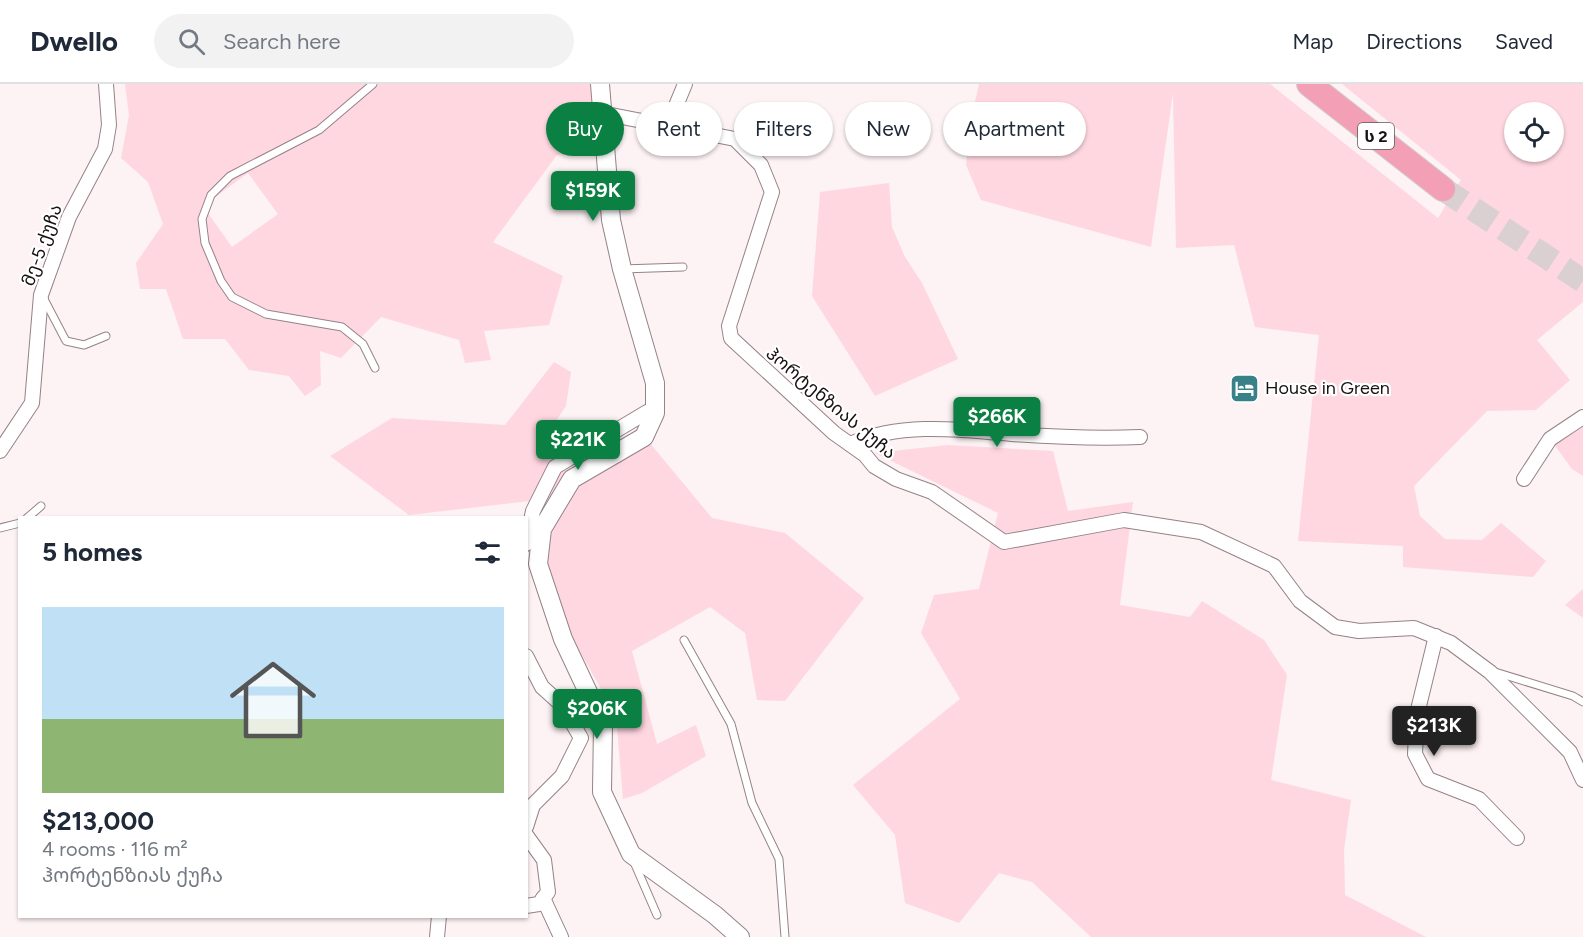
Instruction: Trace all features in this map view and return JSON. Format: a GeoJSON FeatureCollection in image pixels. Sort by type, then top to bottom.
{"type":"FeatureCollection","features":[{"type":"Feature","properties":{"kind":"highway","name":"ს 2"},"geometry":{"type":"LineString","coordinates":[[1309,84],[1443,189]]}},
{"type":"Feature","properties":{"kind":"street","name":"მე-5 ქუჩა"},"geometry":{"type":"LineString","coordinates":[[0,451],[33,403],[41,295],[69,217],[105,149],[109,125],[106,84]]}},
{"type":"Feature","properties":{"kind":"street"},"geometry":{"type":"LineString","coordinates":[[600,84],[601,102]]}},
{"type":"Feature","properties":{"kind":"street"},"geometry":{"type":"LineString","coordinates":[[678,102],[685,84]]}},
{"type":"Feature","properties":{"kind":"street","name":"ჰორტენზიას ქუჩა"},"geometry":{"type":"LineString","coordinates":[[722,136],[735,139],[761,165],[772,192],[729,326],[731,338],[834,433],[866,455],[874,466],[896,479],[932,492],[1004,542],[1124,520],[1201,532],[1274,566],[1300,601],[1335,627],[1359,631],[1414,627],[1436,636],[1451,643],[1484,668],[1570,752],[1583,780]]}},
{"type":"Feature","properties":{"kind":"street"},"geometry":{"type":"LineString","coordinates":[[605,156],[611,220],[622,269],[655,383],[655,413],[644,437],[572,478],[542,530],[538,564],[563,639],[603,724],[602,792],[631,854],[715,915],[740,937]]}},
{"type":"Feature","properties":{"kind":"street"},"geometry":{"type":"LineString","coordinates":[[528,535],[533,511],[555,466],[647,412],[655,413]]}},
{"type":"Feature","properties":{"kind":"street"},"geometry":{"type":"LineString","coordinates":[[1524,479],[1550,439],[1583,417]]}},
{"type":"Feature","properties":{"kind":"street"},"geometry":{"type":"LineString","coordinates":[[850,444],[869,436],[916,428],[1106,439],[1140,437]]}},
{"type":"Feature","properties":{"kind":"street"},"geometry":{"type":"LineString","coordinates":[[1436,636],[1417,714],[1415,754],[1428,779],[1479,799],[1517,838]]}},
{"type":"Feature","properties":{"kind":"street"},"geometry":{"type":"LineString","coordinates":[[528,660],[542,687],[562,705],[581,738],[562,776],[533,805],[528,821]]}},
{"type":"Feature","properties":{"kind":"street"},"geometry":{"type":"LineString","coordinates":[[528,838],[544,860],[548,892],[539,904],[528,906]]}},
{"type":"Feature","properties":{"kind":"street"},"geometry":{"type":"LineString","coordinates":[[543,898],[561,937]]}},
{"type":"Feature","properties":{"kind":"street"},"geometry":{"type":"LineString","coordinates":[[437,937],[439,918]]}},
{"type":"Feature","properties":{"kind":"lane"},"geometry":{"type":"LineString","coordinates":[[374,84],[319,130],[230,176],[210,195],[202,219],[205,243],[221,281],[232,297],[266,314],[342,327],[363,344],[375,368]]}},
{"type":"Feature","properties":{"kind":"lane"},"geometry":{"type":"LineString","coordinates":[[622,269],[683,267]]}},
{"type":"Feature","properties":{"kind":"lane"},"geometry":{"type":"LineString","coordinates":[[41,295],[66,341],[84,345],[106,336]]}},
{"type":"Feature","properties":{"kind":"lane"},"geometry":{"type":"LineString","coordinates":[[29,516],[41,506]]}},
{"type":"Feature","properties":{"kind":"lane"},"geometry":{"type":"LineString","coordinates":[[0,528],[18,524]]}},
{"type":"Feature","properties":{"kind":"lane"},"geometry":{"type":"LineString","coordinates":[[684,640],[731,724],[752,803],[779,859],[785,937]]}},
{"type":"Feature","properties":{"kind":"lane"},"geometry":{"type":"LineString","coordinates":[[1484,668],[1515,680],[1573,696],[1583,702]]}},
{"type":"Feature","properties":{"kind":"lane"},"geometry":{"type":"LineString","coordinates":[[631,854],[657,915]]}},
{"type":"Feature","properties":{"kind":"shaded area"},"geometry":{"type":"Polygon","coordinates":[[[125,84],[595,84],[596,102],[546,102],[546,156],[556,156],[493,242],[563,276],[549,325],[484,331],[491,360],[465,363],[459,340],[381,317],[341,358],[320,351],[321,385],[305,396],[289,376],[249,370],[225,339],[183,339],[166,289],[140,289],[136,263],[163,224],[148,182],[121,158],[129,115],[125,84]],[[248,173],[203,206],[232,247],[278,214],[248,173]]]}},
{"type":"Feature","properties":{"kind":"shaded area"},"geometry":{"type":"Polygon","coordinates":[[[979,84],[1270,84],[1438,218],[1461,180],[1342,84],[1583,84],[1583,302],[1537,340],[1570,380],[1536,410],[1487,411],[1414,486],[1420,516],[1445,539],[1482,540],[1501,523],[1546,561],[1533,577],[1403,567],[1403,546],[1298,541],[1319,335],[1255,327],[1234,245],[1176,248],[1173,93],[1151,247],[981,200],[966,165],[967,156],[1086,156],[1086,102],[975,102],[979,84]]]}},
{"type":"Feature","properties":{"kind":"shaded area"},"geometry":{"type":"Polygon","coordinates":[[[889,183],[892,227],[958,359],[875,396],[812,296],[820,192],[889,183]]]}},
{"type":"Feature","properties":{"kind":"shaded area"},"geometry":{"type":"Polygon","coordinates":[[[554,362],[571,372],[566,406],[546,436],[571,469],[548,499],[409,515],[330,456],[392,418],[505,425],[554,362]]]}},
{"type":"Feature","properties":{"kind":"shaded area"},"geometry":{"type":"Polygon","coordinates":[[[1583,417],[1583,476],[1572,469],[1550,439],[1583,417]]]}},
{"type":"Feature","properties":{"kind":"shaded area"},"geometry":{"type":"Polygon","coordinates":[[[649,442],[712,518],[785,533],[864,598],[785,701],[757,700],[745,633],[710,607],[632,651],[657,744],[696,725],[706,756],[642,793],[623,799],[616,715],[572,638],[545,560],[550,529],[575,485],[649,442]]]}},
{"type":"Feature","properties":{"kind":"shaded area"},"geometry":{"type":"Polygon","coordinates":[[[948,445],[1053,451],[1068,511],[1133,502],[1120,605],[1190,617],[1202,601],[1264,640],[1287,675],[1271,780],[1351,800],[1344,850],[1345,895],[1426,937],[1091,937],[1032,882],[999,873],[959,923],[905,903],[895,835],[853,785],[960,699],[921,633],[934,595],[979,589],[998,513],[875,453],[948,445]]]}},
{"type":"Feature","properties":{"kind":"shaded area"},"geometry":{"type":"Polygon","coordinates":[[[1583,589],[1583,618],[1565,605],[1583,589]]]}},
{"type":"Feature","properties":{"kind":"tunnel"},"geometry":{"type":"LineString","coordinates":[[1443,189],[1583,281]]}},
{"type":"Feature","properties":{"kind":"place","name":"House in Green"},"geometry":{"type":"Point","coordinates":[1244,388]}}]}
